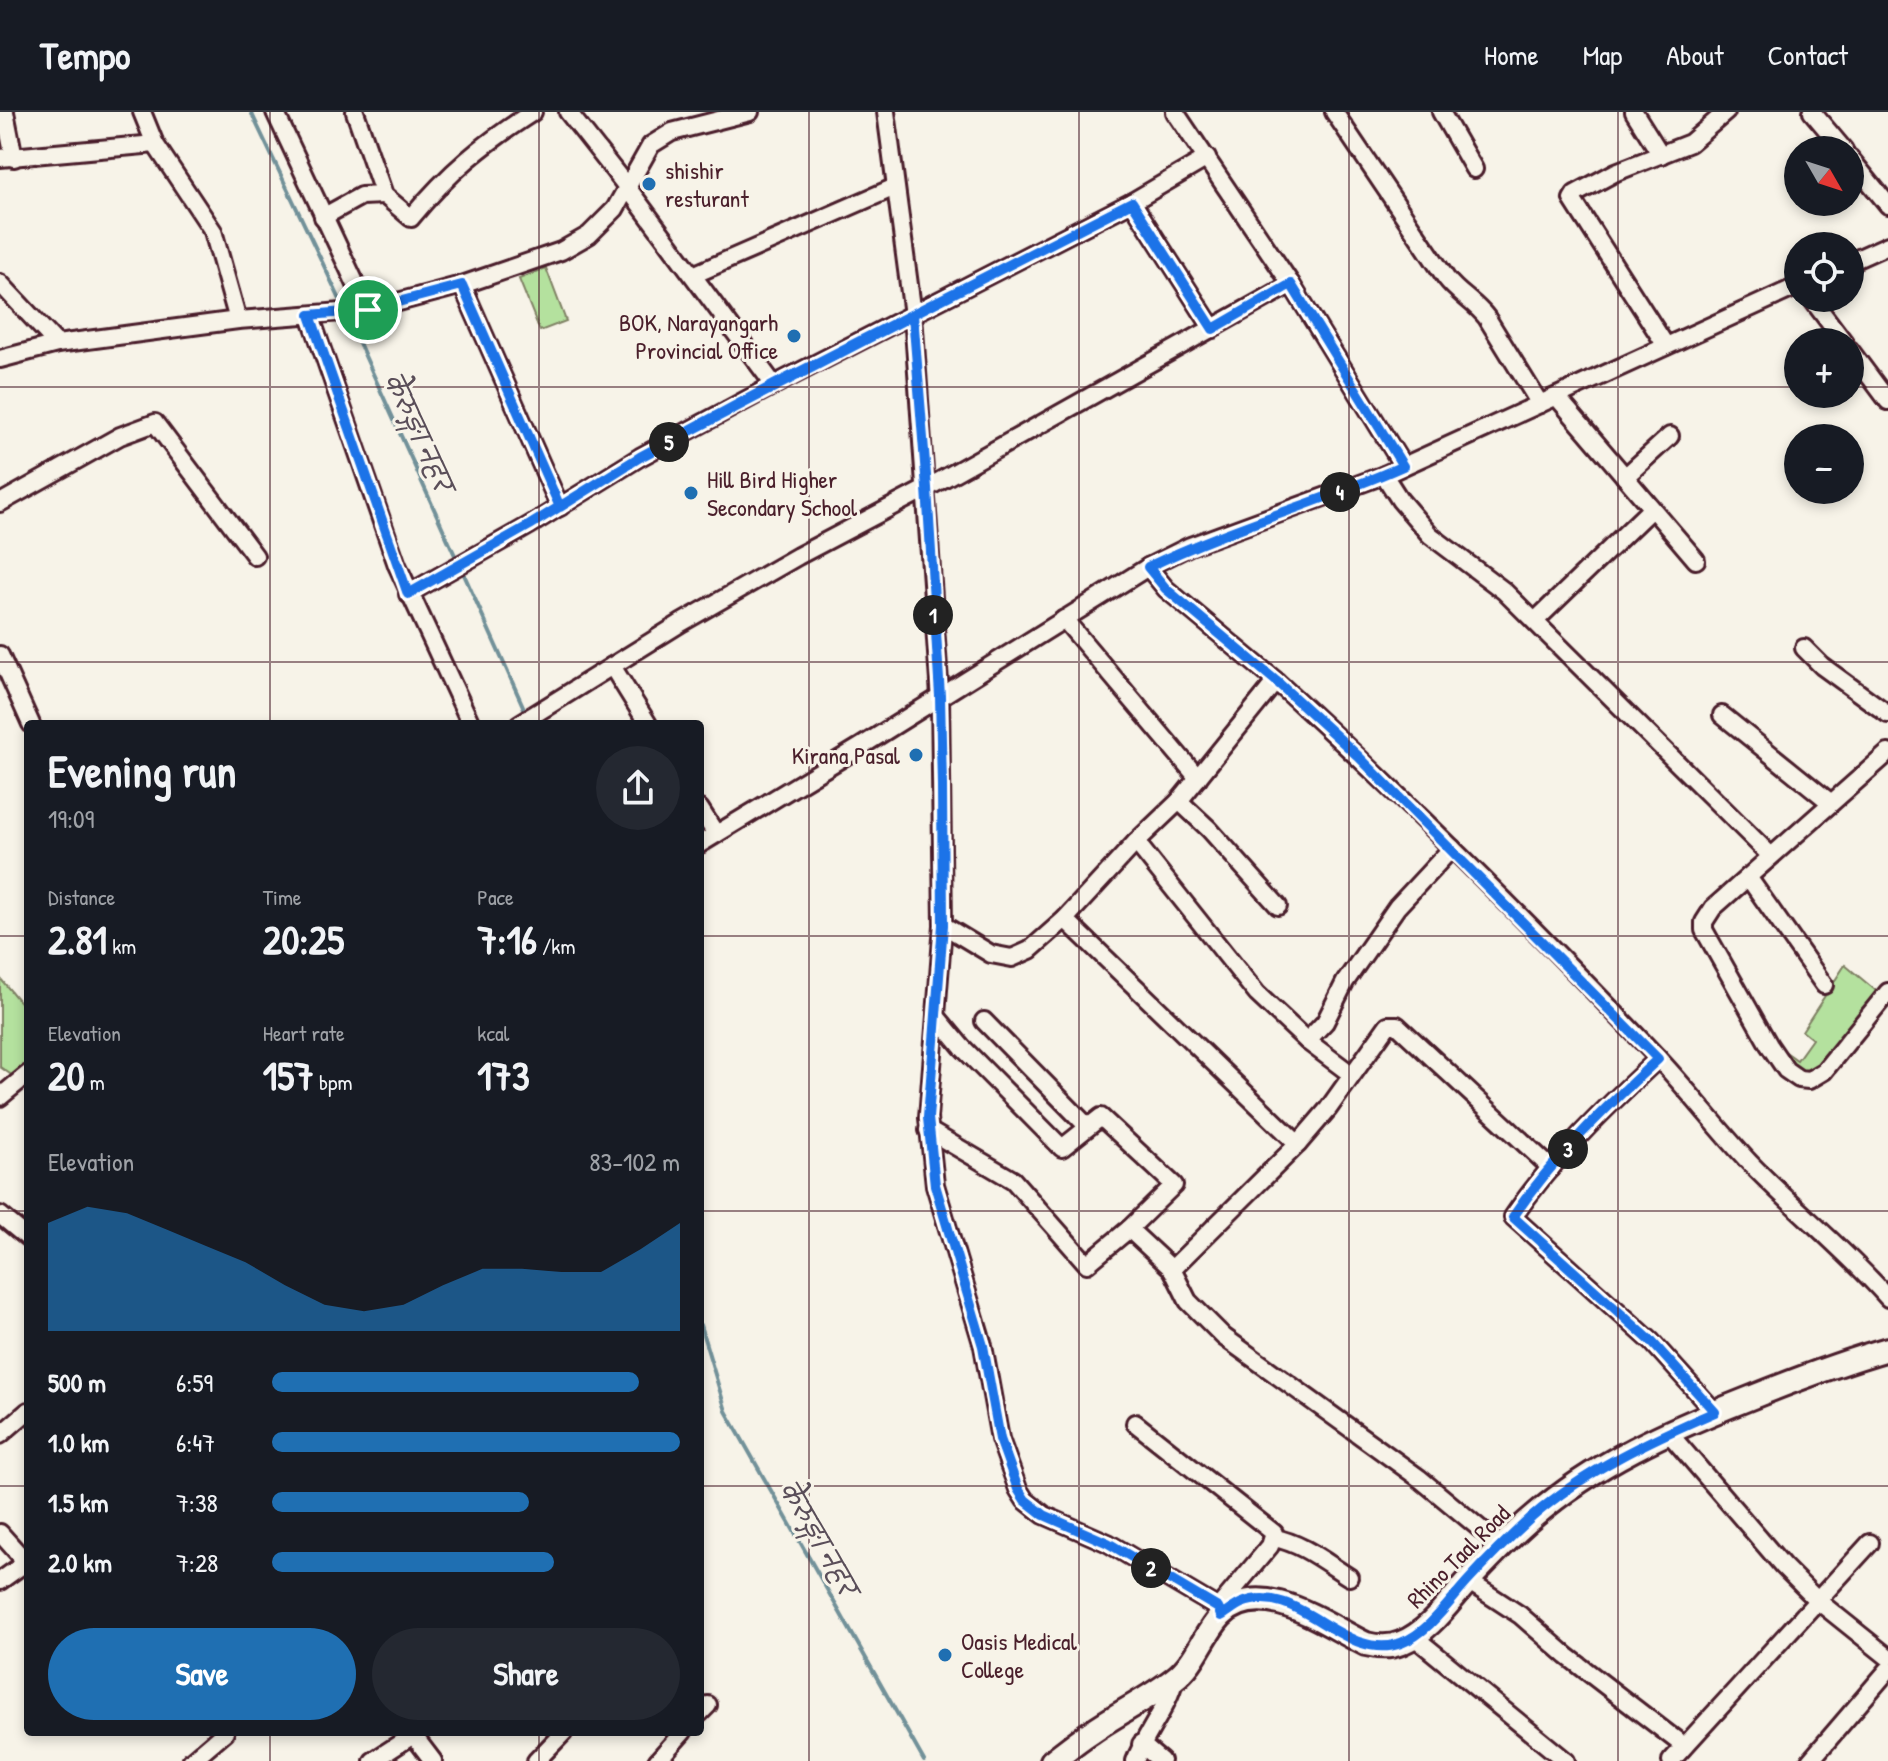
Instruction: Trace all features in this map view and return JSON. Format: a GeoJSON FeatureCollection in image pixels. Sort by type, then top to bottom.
{"type":"FeatureCollection","features":[{"type":"Feature","properties":{"kind":"street"},"geometry":{"type":"LineString","coordinates":[[5,112],[7,158],[155,144]]}},
{"type":"Feature","properties":{"kind":"street"},"geometry":{"type":"LineString","coordinates":[[142,112],[155,144],[213,231],[238,320]]}},
{"type":"Feature","properties":{"kind":"street"},"geometry":{"type":"LineString","coordinates":[[275,112],[363,311]]}},
{"type":"Feature","properties":{"kind":"street"},"geometry":{"type":"LineString","coordinates":[[355,112],[384,195],[411,218],[441,182],[469,156],[533,112]]}},
{"type":"Feature","properties":{"kind":"street"},"geometry":{"type":"LineString","coordinates":[[568,112],[774,385]]}},
{"type":"Feature","properties":{"kind":"street"},"geometry":{"type":"LineString","coordinates":[[0,359],[57,344],[238,320],[363,311],[462,285],[561,251],[589,235],[615,209],[651,145],[672,132],[750,112]]}},
{"type":"Feature","properties":{"kind":"street"},"geometry":{"type":"LineString","coordinates":[[886,112],[913,315],[940,696],[943,925],[928,1130],[935,1185],[983,1346],[1000,1439],[1025,1500],[1044,1515],[1108,1543],[1220,1612]]}},
{"type":"Feature","properties":{"kind":"street"},"geometry":{"type":"LineString","coordinates":[[1175,112],[1291,284],[1403,466]]}},
{"type":"Feature","properties":{"kind":"street"},"geometry":{"type":"LineString","coordinates":[[1334,112],[1454,289],[1477,305],[1487,318],[1540,404]]}},
{"type":"Feature","properties":{"kind":"street"},"geometry":{"type":"LineString","coordinates":[[1634,112],[1661,155]]}},
{"type":"Feature","properties":{"kind":"street"},"geometry":{"type":"LineString","coordinates":[[1666,346],[1572,199],[1575,194],[1616,172],[1690,143],[1726,112]]}},
{"type":"Feature","properties":{"kind":"street"},"geometry":{"type":"LineString","coordinates":[[1812,112],[1832,136]]}},
{"type":"Feature","properties":{"kind":"street"},"geometry":{"type":"LineString","coordinates":[[1448,114],[1474,169]]}},
{"type":"Feature","properties":{"kind":"street"},"geometry":{"type":"LineString","coordinates":[[408,594],[640,457],[1132,202],[1207,158]]}},
{"type":"Feature","properties":{"kind":"street"},"geometry":{"type":"LineString","coordinates":[[1864,175],[1888,205]]}},
{"type":"Feature","properties":{"kind":"street"},"geometry":{"type":"LineString","coordinates":[[693,275],[895,187]]}},
{"type":"Feature","properties":{"kind":"street"},"geometry":{"type":"LineString","coordinates":[[323,217],[361,196],[384,195]]}},
{"type":"Feature","properties":{"kind":"street"},"geometry":{"type":"LineString","coordinates":[[1132,202],[1213,329]]}},
{"type":"Feature","properties":{"kind":"street"},"geometry":{"type":"LineString","coordinates":[[1864,256],[1888,245]]}},
{"type":"Feature","properties":{"kind":"street"},"geometry":{"type":"LineString","coordinates":[[0,283],[57,344]]}},
{"type":"Feature","properties":{"kind":"street"},"geometry":{"type":"LineString","coordinates":[[526,720],[798,556],[927,488],[1291,284]]}},
{"type":"Feature","properties":{"kind":"street"},"geometry":{"type":"LineString","coordinates":[[462,285],[560,507]]}},
{"type":"Feature","properties":{"kind":"street"},"geometry":{"type":"LineString","coordinates":[[704,842],[1148,567],[1190,546],[1384,475],[1784,292]]}},
{"type":"Feature","properties":{"kind":"street"},"geometry":{"type":"LineString","coordinates":[[310,315],[408,594],[469,720]]}},
{"type":"Feature","properties":{"kind":"street"},"geometry":{"type":"LineString","coordinates":[[1864,369],[1888,401]]}},
{"type":"Feature","properties":{"kind":"street"},"geometry":{"type":"LineString","coordinates":[[1557,397],[1696,560]]}},
{"type":"Feature","properties":{"kind":"street"},"geometry":{"type":"LineString","coordinates":[[0,503],[120,436],[155,423],[255,556]]}},
{"type":"Feature","properties":{"kind":"street"},"geometry":{"type":"LineString","coordinates":[[1625,477],[1670,436]]}},
{"type":"Feature","properties":{"kind":"street"},"geometry":{"type":"LineString","coordinates":[[1384,475],[1400,500],[1430,535],[1504,591],[1771,856]]}},
{"type":"Feature","properties":{"kind":"street"},"geometry":{"type":"LineString","coordinates":[[1535,621],[1651,509]]}},
{"type":"Feature","properties":{"kind":"street"},"geometry":{"type":"LineString","coordinates":[[1148,567],[1166,589],[1276,681],[1452,848],[1658,1059],[1749,1161],[1866,1272],[1888,1298]]}},
{"type":"Feature","properties":{"kind":"street"},"geometry":{"type":"LineString","coordinates":[[1064,619],[1198,778]]}},
{"type":"Feature","properties":{"kind":"street"},"geometry":{"type":"LineString","coordinates":[[1804,648],[1822,666],[1888,714]]}},
{"type":"Feature","properties":{"kind":"street"},"geometry":{"type":"LineString","coordinates":[[0,655],[29,720]]}},
{"type":"Feature","properties":{"kind":"street"},"geometry":{"type":"LineString","coordinates":[[612,666],[646,720]]}},
{"type":"Feature","properties":{"kind":"street"},"geometry":{"type":"LineString","coordinates":[[943,925],[991,954],[1012,958],[1030,950],[1065,919],[1136,842],[1179,801],[1276,681]]}},
{"type":"Feature","properties":{"kind":"street"},"geometry":{"type":"LineString","coordinates":[[1722,715],[1831,803]]}},
{"type":"Feature","properties":{"kind":"street"},"geometry":{"type":"LineString","coordinates":[[1888,753],[1713,908],[1704,922],[1704,930],[1769,1045],[1786,1070],[1799,1079],[1817,1077],[1888,992]]}},
{"type":"Feature","properties":{"kind":"street"},"geometry":{"type":"LineString","coordinates":[[1179,801],[1209,829],[1278,906]]}},
{"type":"Feature","properties":{"kind":"street"},"geometry":{"type":"LineString","coordinates":[[704,815],[716,834]]}},
{"type":"Feature","properties":{"kind":"street"},"geometry":{"type":"LineString","coordinates":[[1136,842],[1257,994],[1307,1041],[1351,1074]]}},
{"type":"Feature","properties":{"kind":"street"},"geometry":{"type":"LineString","coordinates":[[1307,1041],[1325,1022],[1345,982],[1397,907],[1452,848]]}},
{"type":"Feature","properties":{"kind":"street"},"geometry":{"type":"LineString","coordinates":[[1748,877],[1824,985]]}},
{"type":"Feature","properties":{"kind":"street"},"geometry":{"type":"LineString","coordinates":[[1065,919],[1298,1144]]}},
{"type":"Feature","properties":{"kind":"street"},"geometry":{"type":"LineString","coordinates":[[928,1130],[1013,1180],[1087,1264],[1174,1185],[1101,1117],[1062,1148],[962,1047],[937,1017]]}},
{"type":"Feature","properties":{"kind":"street"},"geometry":{"type":"LineString","coordinates":[[984,1021],[1088,1127]]}},
{"type":"Feature","properties":{"kind":"street"},"geometry":{"type":"LineString","coordinates":[[1172,1269],[1298,1144],[1328,1109],[1388,1025],[1397,1025],[1551,1168]]}},
{"type":"Feature","properties":{"kind":"street"},"geometry":{"type":"LineString","coordinates":[[1658,1059],[1601,1113],[1551,1168],[1513,1217],[1652,1342],[1715,1412]]}},
{"type":"Feature","properties":{"kind":"street"},"geometry":{"type":"LineString","coordinates":[[0,1097],[24,1077]]}},
{"type":"Feature","properties":{"kind":"street"},"geometry":{"type":"LineString","coordinates":[[0,1215],[24,1235]]}},
{"type":"Feature","properties":{"kind":"street"},"geometry":{"type":"LineString","coordinates":[[1129,1229],[1172,1269],[1188,1301],[1224,1337],[1419,1478],[1501,1546]]}},
{"type":"Feature","properties":{"kind":"street","name":"Rhino Taal Road"},"geometry":{"type":"LineString","coordinates":[[1220,1612],[1241,1603],[1268,1599],[1287,1605],[1366,1644],[1390,1646],[1413,1636],[1430,1623],[1534,1515],[1591,1473],[1668,1432],[1715,1412],[1802,1377],[1888,1349]]}},
{"type":"Feature","properties":{"kind":"street"},"geometry":{"type":"LineString","coordinates":[[0,1435],[24,1414]]}},
{"type":"Feature","properties":{"kind":"street"},"geometry":{"type":"LineString","coordinates":[[1052,1761],[1089,1733],[1175,1678],[1196,1655],[1220,1612],[1274,1538],[1271,1529],[1135,1423]]}},
{"type":"Feature","properties":{"kind":"street"},"geometry":{"type":"LineString","coordinates":[[1668,1432],[1759,1539],[1818,1601],[1888,1657]]}},
{"type":"Feature","properties":{"kind":"street"},"geometry":{"type":"LineString","coordinates":[[0,1533],[24,1558]]}},
{"type":"Feature","properties":{"kind":"street"},"geometry":{"type":"LineString","coordinates":[[1274,1538],[1304,1549],[1349,1577]]}},
{"type":"Feature","properties":{"kind":"street"},"geometry":{"type":"LineString","coordinates":[[1671,1761],[1870,1543]]}},
{"type":"Feature","properties":{"kind":"street"},"geometry":{"type":"LineString","coordinates":[[0,1581],[24,1563]]}},
{"type":"Feature","properties":{"kind":"street"},"geometry":{"type":"LineString","coordinates":[[1468,1581],[1520,1615],[1567,1656],[1684,1746]]}},
{"type":"Feature","properties":{"kind":"street"},"geometry":{"type":"LineString","coordinates":[[1413,1636],[1566,1761]]}},
{"type":"Feature","properties":{"kind":"street"},"geometry":{"type":"LineString","coordinates":[[1810,1761],[1888,1670]]}},
{"type":"Feature","properties":{"kind":"street"},"geometry":{"type":"LineString","coordinates":[[1135,1761],[1141,1744],[1171,1694],[1175,1678]]}},
{"type":"Feature","properties":{"kind":"street"},"geometry":{"type":"LineString","coordinates":[[191,1761],[220,1736]]}},
{"type":"Feature","properties":{"kind":"street"},"geometry":{"type":"LineString","coordinates":[[373,1761],[408,1736]]}},
{"type":"Feature","properties":{"kind":"street"},"geometry":{"type":"LineString","coordinates":[[414,1736],[433,1761]]}},
{"type":"Feature","properties":{"kind":"street"},"geometry":{"type":"LineString","coordinates":[[536,1761],[560,1736]]}},
{"type":"Feature","properties":{"kind":"street"},"geometry":{"type":"LineString","coordinates":[[657,1761],[679,1736]]}},
{"type":"Feature","properties":{"kind":"street"},"geometry":{"type":"LineString","coordinates":[[1141,1744],[1161,1761]]}},
{"type":"Feature","properties":{"kind":"green space"},"geometry":{"type":"Polygon","coordinates":[[[546,268],[566,321],[540,331],[519,279],[546,268]]]}},
{"type":"Feature","properties":{"kind":"green space"},"geometry":{"type":"Polygon","coordinates":[[[1845,965],[1880,994],[1812,1071],[1802,1071],[1783,1050],[1797,1060],[1812,1039],[1802,1031],[1845,965]]]}},
{"type":"Feature","properties":{"kind":"green space"},"geometry":{"type":"Polygon","coordinates":[[[0,978],[24,1007],[24,1067],[13,1076],[0,1067],[0,978]]]}},
{"type":"Feature","properties":{"kind":"waterway","name":"केेरुङ्गा नहर"},"geometry":{"type":"LineString","coordinates":[[251,112],[343,306]]}},
{"type":"Feature","properties":{"kind":"waterway","name":"केेरुङ्गा नहर"},"geometry":{"type":"LineString","coordinates":[[346,314],[458,562]]}},
{"type":"Feature","properties":{"kind":"waterway","name":"केेरुङ्गा नहर"},"geometry":{"type":"LineString","coordinates":[[462,570],[527,715]]}},
{"type":"Feature","properties":{"kind":"waterway","name":"केेरुङ्गा नहर"},"geometry":{"type":"LineString","coordinates":[[704,1338],[726,1411],[924,1761]]}},
{"type":"Feature","properties":{"kind":"place","name":"shishir resturant"},"geometry":{"type":"Point","coordinates":[649,184]}},
{"type":"Feature","properties":{"kind":"place","name":"BOK, Narayangarh Provincial Office"},"geometry":{"type":"Point","coordinates":[794,336]}},
{"type":"Feature","properties":{"kind":"place","name":"Hill Bird Higher Secondary School"},"geometry":{"type":"Point","coordinates":[691,493]}},
{"type":"Feature","properties":{"kind":"place","name":"Kirana Pasal"},"geometry":{"type":"Point","coordinates":[916,755]}},
{"type":"Feature","properties":{"kind":"place","name":"Oasis Medical College"},"geometry":{"type":"Point","coordinates":[945,1655]}},
{"type":"Feature","properties":{"kind":"route"},"geometry":{"type":"LineString","coordinates":[[368,310],[310,315],[408,594],[530,525],[560,507],[640,457],[774,385],[1132,202],[1213,329],[1291,284],[1403,466],[1306,505],[1190,546],[1148,567],[1166,589],[1276,681],[1358,756],[1658,1059],[1601,1113],[1551,1168],[1513,1217],[1652,1342],[1715,1412],[1623,1454],[1563,1493],[1501,1546],[1430,1623],[1402,1643],[1390,1646],[1366,1644],[1287,1605],[1268,1599],[1241,1603],[1221,1616],[1218,1608],[1141,1561],[1033,1508],[1018,1489],[1000,1439],[983,1346],[935,1185],[928,1130],[943,925],[942,786],[940,696],[913,315],[640,457],[560,507],[462,285],[368,310]]}}]}
